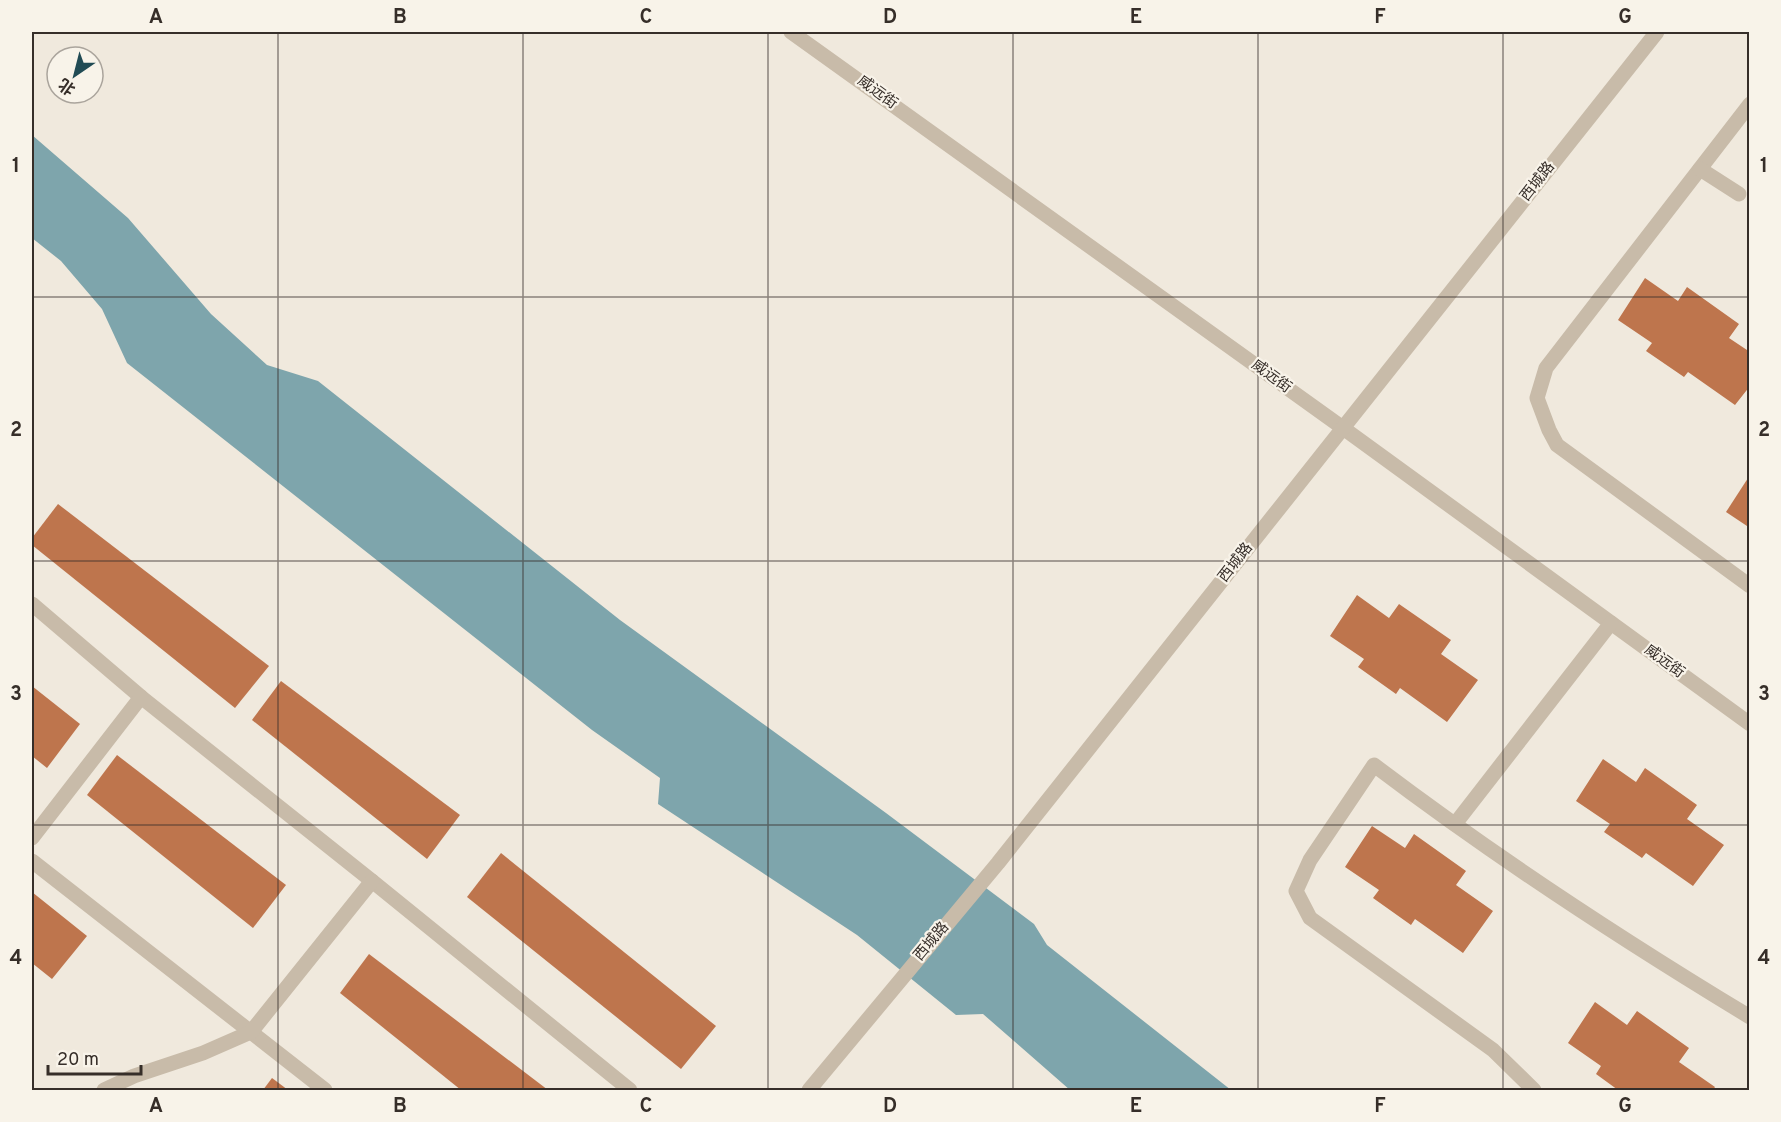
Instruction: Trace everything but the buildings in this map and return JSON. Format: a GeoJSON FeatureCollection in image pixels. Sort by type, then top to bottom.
{"type":"FeatureCollection","features":[{"type":"Feature","properties":{"kind":"street","name":"威远街"},"geometry":{"type":"LineString","coordinates":[[791,32],[1343,428],[1749,724]]}},
{"type":"Feature","properties":{"kind":"street","name":"西城路"},"geometry":{"type":"LineString","coordinates":[[809,1090],[998,863],[1657,32]]}},
{"type":"Feature","properties":{"kind":"street"},"geometry":{"type":"LineString","coordinates":[[1749,104],[1743,124],[1700,169],[1545,368],[1537,398],[1557,446],[1749,586]]}},
{"type":"Feature","properties":{"kind":"street"},"geometry":{"type":"LineString","coordinates":[[1700,169],[1739,194]]}},
{"type":"Feature","properties":{"kind":"street"},"geometry":{"type":"LineString","coordinates":[[32,604],[141,697],[372,880],[630,1090]]}},
{"type":"Feature","properties":{"kind":"street"},"geometry":{"type":"LineString","coordinates":[[1455,824],[1611,623]]}},
{"type":"Feature","properties":{"kind":"street"},"geometry":{"type":"LineString","coordinates":[[32,838],[141,697]]}},
{"type":"Feature","properties":{"kind":"street"},"geometry":{"type":"LineString","coordinates":[[1534,1090],[1493,1050],[1310,918],[1296,891],[1310,860],[1374,765],[1455,824],[1641,951],[1749,1017]]}},
{"type":"Feature","properties":{"kind":"street"},"geometry":{"type":"LineString","coordinates":[[32,861],[325,1090]]}},
{"type":"Feature","properties":{"kind":"street"},"geometry":{"type":"LineString","coordinates":[[104,1090],[134,1076],[203,1053],[251,1032],[372,880]]}},
{"type":"Feature","properties":{"kind":"water"},"geometry":{"type":"Polygon","coordinates":[[[32,135],[128,218],[211,314],[267,365],[318,381],[620,620],[886,813],[1034,924],[1047,945],[1231,1090],[1070,1090],[983,1014],[956,1015],[857,935],[658,804],[660,778],[592,730],[127,363],[102,309],[61,261],[32,238],[32,135]]]}}]}
